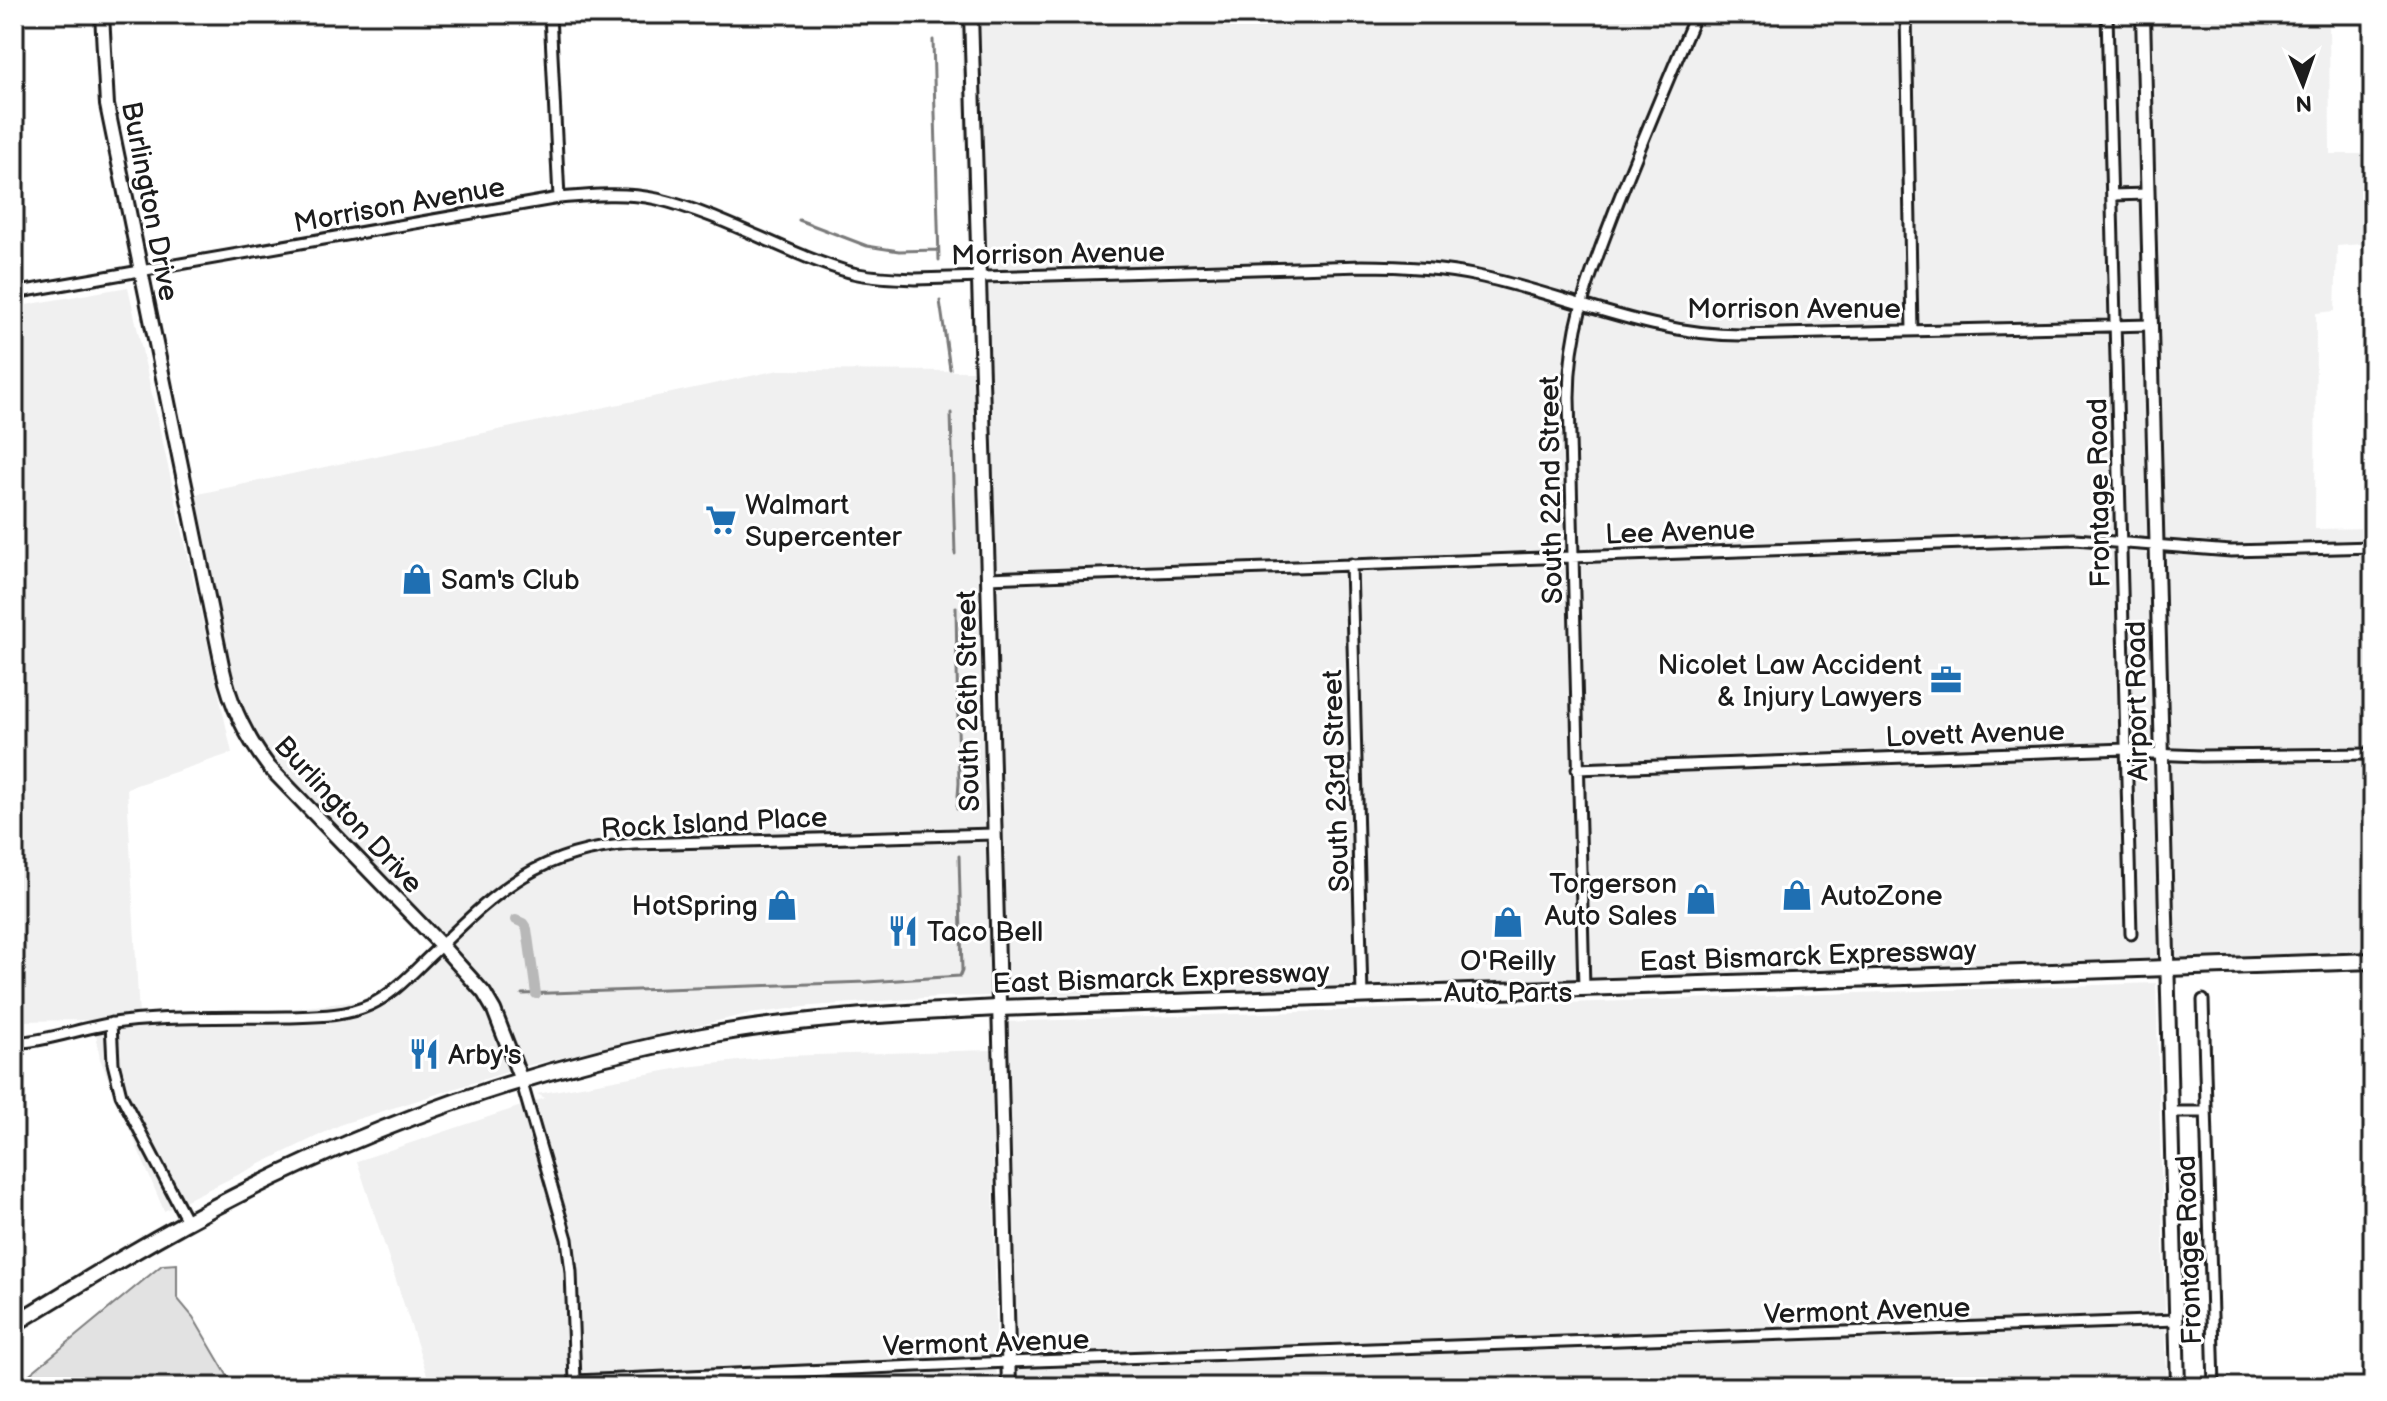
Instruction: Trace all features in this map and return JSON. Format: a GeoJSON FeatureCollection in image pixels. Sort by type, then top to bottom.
{"type":"FeatureCollection","features":[{"type":"Feature","properties":{"kind":"main road","name":"East Bismarck Expressway"},"geometry":{"type":"LineString","coordinates":[[14,1324],[187,1221],[348,1143],[521,1080],[600,1058],[724,1033],[856,1016],[998,1008],[2373,961]]}},
{"type":"Feature","properties":{"kind":"street","name":"Burlington Drive"},"geometry":{"type":"LineString","coordinates":[[102,14],[106,101],[223,670],[237,715],[269,767],[441,945],[489,1001],[521,1080],[567,1239],[575,1381]]}},
{"type":"Feature","properties":{"kind":"street"},"geometry":{"type":"LineString","coordinates":[[550,14],[559,198]]}},
{"type":"Feature","properties":{"kind":"street","name":"South 26th Street"},"geometry":{"type":"LineString","coordinates":[[971,14],[1009,1387]]}},
{"type":"Feature","properties":{"kind":"street","name":"South 22nd Street"},"geometry":{"type":"LineString","coordinates":[[1584,988],[1569,380],[1574,335],[1580,305],[1649,121],[1696,14]]}},
{"type":"Feature","properties":{"kind":"street"},"geometry":{"type":"LineString","coordinates":[[1906,14],[1912,331]]}},
{"type":"Feature","properties":{"kind":"street","name":"Frontage Road"},"geometry":{"type":"LineString","coordinates":[[2107,14],[2131,934]]}},
{"type":"Feature","properties":{"kind":"street","name":"Airport Road"},"geometry":{"type":"LineString","coordinates":[[2143,14],[2178,1387]]}},
{"type":"Feature","properties":{"kind":"street","name":"Morrison Avenue"},"geometry":{"type":"LineString","coordinates":[[14,293],[559,198],[613,194],[655,199],[702,213],[836,267],[869,276],[915,279],[1410,267],[1478,276],[1649,325],[1708,334],[2151,325]]}},
{"type":"Feature","properties":{"kind":"street"},"geometry":{"type":"LineString","coordinates":[[2112,195],[2147,194]]}},
{"type":"Feature","properties":{"kind":"street","name":"Lee Avenue"},"geometry":{"type":"LineString","coordinates":[[988,578],[2075,539],[2231,551],[2373,547]]}},
{"type":"Feature","properties":{"kind":"street","name":"South 23rd Street"},"geometry":{"type":"LineString","coordinates":[[1351,564],[1362,996]]}},
{"type":"Feature","properties":{"kind":"street","name":"Lovett Avenue"},"geometry":{"type":"LineString","coordinates":[[1577,769],[2126,749],[2161,755],[2373,754]]}},
{"type":"Feature","properties":{"kind":"street","name":"Rock Island Place"},"geometry":{"type":"LineString","coordinates":[[14,1043],[37,1041],[111,1023],[315,1016],[370,1005],[384,997],[482,905],[515,880],[554,861],[598,848],[634,844],[994,834]]}},
{"type":"Feature","properties":{"kind":"street","name":"Frontage Road"},"geometry":{"type":"LineString","coordinates":[[2203,1000],[2214,1387]]}},
{"type":"Feature","properties":{"kind":"street"},"geometry":{"type":"LineString","coordinates":[[111,1023],[113,1063],[121,1095],[187,1221]]}},
{"type":"Feature","properties":{"kind":"street"},"geometry":{"type":"LineString","coordinates":[[2171,1112],[2206,1112]]}},
{"type":"Feature","properties":{"kind":"street","name":"Vermont Avenue"},"geometry":{"type":"LineString","coordinates":[[575,1381],[1008,1362],[2176,1320]]}},
{"type":"Feature","properties":{"kind":"shaded area"},"geometry":{"type":"Polygon","coordinates":[[[960,14],[2329,14],[2330,154],[2373,154],[2373,243],[2337,246],[2335,311],[2316,313],[2315,529],[2373,528],[2373,952],[1474,986],[939,997],[812,1006],[743,1015],[526,1066],[342,1124],[164,1211],[100,1059],[94,1020],[14,1021],[14,307],[128,287],[232,753],[127,788],[139,1017],[288,1009],[359,1001],[393,985],[441,934],[270,757],[247,719],[231,686],[193,495],[779,370],[973,371],[960,14]]]}},
{"type":"Feature","properties":{"kind":"shaded area"},"geometry":{"type":"Polygon","coordinates":[[[2156,983],[2167,1387],[1014,1387],[1002,1022],[2156,983]]]}},
{"type":"Feature","properties":{"kind":"shaded area"},"geometry":{"type":"Polygon","coordinates":[[[991,1050],[997,1387],[431,1387],[357,1161],[545,1098],[537,1094],[686,1067],[781,1056],[991,1050]]]}},
{"type":"Feature","properties":{"kind":"shaded area"},"geometry":{"type":"Polygon","coordinates":[[[177,1264],[177,1298],[193,1317],[234,1387],[14,1387],[162,1265],[177,1264]]]}},
{"type":"Feature","properties":{"kind":"waterway"},"geometry":{"type":"LineString","coordinates":[[933,40],[939,260]]}},
{"type":"Feature","properties":{"kind":"waterway"},"geometry":{"type":"LineString","coordinates":[[799,220],[867,246],[899,251],[938,250]]}},
{"type":"Feature","properties":{"kind":"waterway"},"geometry":{"type":"LineString","coordinates":[[940,301],[950,369]]}},
{"type":"Feature","properties":{"kind":"waterway"},"geometry":{"type":"LineString","coordinates":[[951,413],[955,554]]}},
{"type":"Feature","properties":{"kind":"waterway"},"geometry":{"type":"LineString","coordinates":[[956,607],[957,809]]}},
{"type":"Feature","properties":{"kind":"waterway"},"geometry":{"type":"LineString","coordinates":[[522,994],[960,976],[959,856]]}},
{"type":"Feature","properties":{"kind":"waterway"},"geometry":{"type":"LineString","coordinates":[[516,920],[527,929],[536,994]]}},
{"type":"Feature","properties":{"kind":"place","name":"Walmart Supercenter"},"geometry":{"type":"Point","coordinates":[721,520]}},
{"type":"Feature","properties":{"kind":"place","name":"Sam's Club"},"geometry":{"type":"Point","coordinates":[417,579]}},
{"type":"Feature","properties":{"kind":"place","name":"Nicolet Law Accident & Injury Lawyers"},"geometry":{"type":"Point","coordinates":[1946,680]}},
{"type":"Feature","properties":{"kind":"place","name":"AutoZone"},"geometry":{"type":"Point","coordinates":[1797,895]}},
{"type":"Feature","properties":{"kind":"place","name":"Torgerson Auto Sales"},"geometry":{"type":"Point","coordinates":[1701,899]}},
{"type":"Feature","properties":{"kind":"place","name":"HotSpring"},"geometry":{"type":"Point","coordinates":[782,905]}},
{"type":"Feature","properties":{"kind":"place","name":"O'Reilly Auto Parts"},"geometry":{"type":"Point","coordinates":[1508,922]}},
{"type":"Feature","properties":{"kind":"place","name":"Taco Bell"},"geometry":{"type":"Point","coordinates":[903,931]}},
{"type":"Feature","properties":{"kind":"place","name":"Arby's"},"geometry":{"type":"Point","coordinates":[424,1054]}}]}
